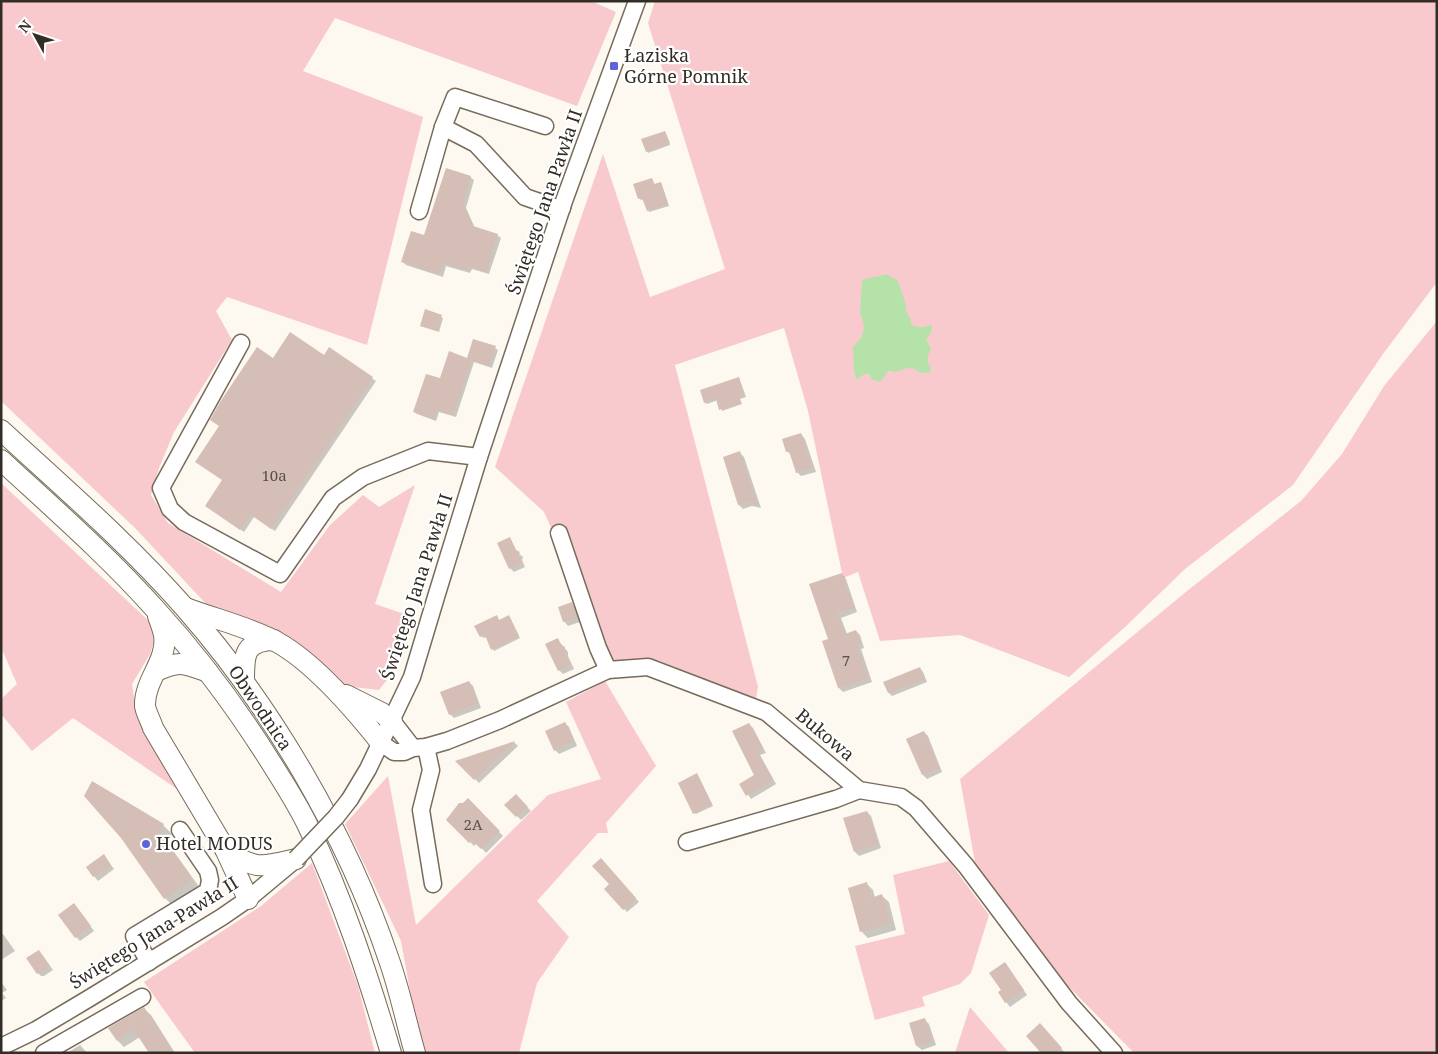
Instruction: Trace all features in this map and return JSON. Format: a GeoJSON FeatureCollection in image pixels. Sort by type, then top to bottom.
{"type":"FeatureCollection","features":[{"type":"Feature","properties":{"kind":"main road","name":"Obwodnica"},"geometry":{"type":"LineString","coordinates":[[1,430],[114,534],[184,607],[244,682],[280,736],[318,801],[358,881],[390,962],[415,1053]]}},
{"type":"Feature","properties":{"kind":"main road","name":"Obwodnica"},"geometry":{"type":"LineString","coordinates":[[1,460],[93,545],[156,609],[209,672],[256,738],[291,794],[308,826],[362,958],[391,1053]]}},
{"type":"Feature","properties":{"kind":"main road"},"geometry":{"type":"LineString","coordinates":[[184,607],[245,628],[274,640],[293,652],[331,687],[360,717],[381,743]]}},
{"type":"Feature","properties":{"kind":"main road"},"geometry":{"type":"LineString","coordinates":[[156,609],[164,636],[163,655],[146,694],[145,708],[153,728],[225,849],[248,899]]}},
{"type":"Feature","properties":{"kind":"main road"},"geometry":{"type":"LineString","coordinates":[[244,682],[244,660],[248,650],[260,640],[274,640]]}},
{"type":"Feature","properties":{"kind":"main road"},"geometry":{"type":"LineString","coordinates":[[156,671],[172,664],[186,664],[209,672]]}},
{"type":"Feature","properties":{"kind":"main road"},"geometry":{"type":"LineString","coordinates":[[331,687],[382,713],[392,721]]}},
{"type":"Feature","properties":{"kind":"main road"},"geometry":{"type":"LineString","coordinates":[[225,849],[240,860],[256,866],[266,867],[296,859]]}},
{"type":"Feature","properties":{"kind":"street","name":"Świętego Jana Pawła II"},"geometry":{"type":"LineString","coordinates":[[1,1047],[44,1026],[222,917],[248,899],[296,859],[326,828],[350,799],[368,769],[412,678],[479,457],[562,208],[637,1]]}},
{"type":"Feature","properties":{"kind":"street"},"geometry":{"type":"LineString","coordinates":[[419,211],[443,127],[455,97],[545,126]]}},
{"type":"Feature","properties":{"kind":"street"},"geometry":{"type":"LineString","coordinates":[[443,127],[476,144],[525,197],[554,208],[562,208]]}},
{"type":"Feature","properties":{"kind":"street"},"geometry":{"type":"LineString","coordinates":[[241,343],[161,488],[170,509],[184,522],[280,574],[333,498],[363,477],[428,451],[479,457]]}},
{"type":"Feature","properties":{"kind":"street"},"geometry":{"type":"LineString","coordinates":[[559,533],[598,648],[608,670]]}},
{"type":"Feature","properties":{"kind":"street","name":"Bukowa"},"geometry":{"type":"LineString","coordinates":[[381,743],[394,752],[404,752],[447,741],[500,720],[608,670],[648,667],[766,712],[859,790],[901,798],[916,808],[966,866],[1069,1003],[1114,1053]]}},
{"type":"Feature","properties":{"kind":"street"},"geometry":{"type":"LineString","coordinates":[[392,721],[419,748],[431,770],[422,810],[433,884]]}},
{"type":"Feature","properties":{"kind":"street"},"geometry":{"type":"LineString","coordinates":[[687,842],[836,799],[859,790]]}},
{"type":"Feature","properties":{"kind":"street"},"geometry":{"type":"LineString","coordinates":[[149,962],[134,936],[208,891],[210,880],[208,871],[180,830]]}},
{"type":"Feature","properties":{"kind":"street"},"geometry":{"type":"LineString","coordinates":[[44,1053],[142,997]]}},
{"type":"Feature","properties":{"kind":"shaded area"},"geometry":{"type":"Polygon","coordinates":[[[1,1],[591,1],[616,12],[577,106],[335,18],[303,71],[423,117],[367,345],[227,297],[216,311],[232,340],[174,432],[159,468],[151,495],[168,523],[281,592],[330,525],[363,495],[379,507],[415,485],[375,604],[410,616],[394,671],[379,690],[345,686],[316,661],[269,626],[209,607],[135,528],[1,401],[1,1]]]}},
{"type":"Feature","properties":{"kind":"shaded area"},"geometry":{"type":"Polygon","coordinates":[[[655,1],[1437,1],[1437,282],[1383,354],[1293,485],[1185,569],[1125,627],[1069,677],[960,635],[880,641],[858,572],[843,578],[808,411],[784,328],[675,365],[758,687],[756,699],[657,660],[611,661],[544,512],[495,467],[603,154],[650,297],[725,269],[648,23],[655,1]]]}},
{"type":"Feature","properties":{"kind":"shaded area"},"geometry":{"type":"Polygon","coordinates":[[[886,274],[898,281],[907,308],[905,310],[911,320],[911,324],[919,327],[932,325],[931,333],[926,339],[931,349],[928,363],[931,368],[929,373],[909,368],[897,371],[889,370],[880,382],[871,379],[870,375],[866,373],[856,380],[853,347],[861,338],[864,329],[860,314],[862,281],[886,274]]]}},
{"type":"Feature","properties":{"kind":"shaded area"},"geometry":{"type":"Polygon","coordinates":[[[1437,321],[1437,1053],[1134,1053],[1066,984],[976,868],[960,779],[1187,591],[1301,501],[1342,454],[1384,386],[1437,321]]]}},
{"type":"Feature","properties":{"kind":"shaded area"},"geometry":{"type":"Polygon","coordinates":[[[1,483],[151,623],[154,641],[150,654],[132,684],[136,711],[177,789],[73,718],[32,751],[1,714],[1,699],[17,684],[1,647],[1,483]]]}},
{"type":"Feature","properties":{"kind":"shaded area"},"geometry":{"type":"Polygon","coordinates":[[[605,681],[656,766],[606,823],[608,833],[598,833],[537,901],[569,937],[537,983],[519,1053],[425,1053],[414,1013],[401,941],[345,824],[388,776],[416,925],[548,795],[601,779],[566,702],[605,681]]]}},
{"type":"Feature","properties":{"kind":"shaded area"},"geometry":{"type":"Polygon","coordinates":[[[949,861],[989,915],[971,973],[960,984],[922,997],[925,1006],[875,1020],[855,946],[905,934],[893,875],[949,861]]]}},
{"type":"Feature","properties":{"kind":"shaded area"},"geometry":{"type":"Polygon","coordinates":[[[312,863],[358,986],[375,1053],[195,1053],[144,982],[261,906],[312,863]]]}},
{"type":"Feature","properties":{"kind":"shaded area"},"geometry":{"type":"Polygon","coordinates":[[[970,1007],[1009,1053],[955,1053],[970,1007]]]}},
{"type":"Feature","properties":{"kind":"building"},"geometry":{"type":"Polygon","coordinates":[[[665,131],[670,143],[646,152],[641,139],[665,131]]]}},
{"type":"Feature","properties":{"kind":"building"},"geometry":{"type":"Polygon","coordinates":[[[446,168],[471,176],[463,203],[473,226],[498,234],[486,272],[468,266],[467,270],[443,263],[439,274],[401,262],[411,231],[424,235],[446,168]]]}},
{"type":"Feature","properties":{"kind":"building"},"geometry":{"type":"Polygon","coordinates":[[[652,178],[654,184],[661,182],[668,204],[647,211],[642,198],[638,199],[633,184],[652,178]]]}},
{"type":"Feature","properties":{"kind":"building"},"geometry":{"type":"Polygon","coordinates":[[[425,309],[442,315],[437,331],[420,326],[425,309]]]}},
{"type":"Feature","properties":{"kind":"building"},"geometry":{"type":"Polygon","coordinates":[[[290,332],[324,355],[329,347],[373,377],[271,529],[250,514],[240,530],[205,506],[222,480],[195,462],[219,426],[210,420],[257,347],[273,358],[290,332]]]}},
{"type":"Feature","properties":{"kind":"building"},"geometry":{"type":"Polygon","coordinates":[[[473,339],[496,346],[489,366],[472,360],[453,415],[437,410],[434,419],[413,412],[426,374],[440,378],[449,351],[467,358],[473,339]]]}},
{"type":"Feature","properties":{"kind":"building"},"geometry":{"type":"Polygon","coordinates":[[[739,377],[745,395],[739,397],[741,403],[719,410],[716,399],[704,403],[700,390],[739,377]]]}},
{"type":"Feature","properties":{"kind":"building"},"geometry":{"type":"Polygon","coordinates":[[[801,433],[812,468],[796,473],[789,451],[786,452],[782,439],[801,433]]]}},
{"type":"Feature","properties":{"kind":"building"},"geometry":{"type":"Polygon","coordinates":[[[740,451],[758,505],[748,502],[738,505],[723,457],[740,451]]]}},
{"type":"Feature","properties":{"kind":"building"},"geometry":{"type":"Polygon","coordinates":[[[510,537],[516,550],[520,552],[518,556],[522,563],[509,569],[497,543],[510,537]]]}},
{"type":"Feature","properties":{"kind":"building"},"geometry":{"type":"Polygon","coordinates":[[[842,573],[854,608],[837,613],[845,634],[856,630],[861,644],[857,645],[868,678],[838,688],[822,641],[828,639],[809,584],[842,573]]]}},
{"type":"Feature","properties":{"kind":"building"},"geometry":{"type":"Polygon","coordinates":[[[572,602],[577,618],[563,622],[558,607],[572,602]]]}},
{"type":"Feature","properties":{"kind":"building"},"geometry":{"type":"Polygon","coordinates":[[[497,615],[499,620],[509,615],[519,636],[491,650],[485,635],[480,637],[474,626],[497,615]]]}},
{"type":"Feature","properties":{"kind":"building"},"geometry":{"type":"Polygon","coordinates":[[[558,638],[561,645],[565,647],[564,651],[570,664],[558,671],[545,644],[558,638]]]}},
{"type":"Feature","properties":{"kind":"building"},"geometry":{"type":"Polygon","coordinates":[[[920,667],[925,679],[888,693],[883,682],[920,667]]]}},
{"type":"Feature","properties":{"kind":"building"},"geometry":{"type":"Polygon","coordinates":[[[469,681],[478,703],[449,715],[440,692],[469,681]]]}},
{"type":"Feature","properties":{"kind":"building"},"geometry":{"type":"Polygon","coordinates":[[[565,722],[574,741],[554,751],[545,731],[565,722]]]}},
{"type":"Feature","properties":{"kind":"building"},"geometry":{"type":"Polygon","coordinates":[[[749,723],[763,748],[757,751],[773,780],[746,796],[739,784],[754,775],[732,731],[749,723]]]}},
{"type":"Feature","properties":{"kind":"building"},"geometry":{"type":"Polygon","coordinates":[[[924,731],[939,768],[922,775],[906,739],[924,731]]]}},
{"type":"Feature","properties":{"kind":"building"},"geometry":{"type":"Polygon","coordinates":[[[515,741],[474,780],[455,761],[515,741]]]}},
{"type":"Feature","properties":{"kind":"building"},"geometry":{"type":"Polygon","coordinates":[[[697,773],[712,804],[693,814],[678,783],[697,773]]]}},
{"type":"Feature","properties":{"kind":"building","name":"Hotel MODUS"},"geometry":{"type":"Polygon","coordinates":[[[92,781],[164,824],[159,832],[192,879],[164,899],[121,838],[84,796],[92,781]]]}},
{"type":"Feature","properties":{"kind":"building"},"geometry":{"type":"Polygon","coordinates":[[[516,794],[528,807],[516,817],[504,805],[516,794]]]}},
{"type":"Feature","properties":{"kind":"building"},"geometry":{"type":"Polygon","coordinates":[[[468,798],[500,831],[481,849],[472,840],[469,843],[446,820],[459,803],[463,803],[468,798]]]}},
{"type":"Feature","properties":{"kind":"building"},"geometry":{"type":"Polygon","coordinates":[[[867,811],[878,844],[854,852],[843,818],[867,811]]]}},
{"type":"Feature","properties":{"kind":"building"},"geometry":{"type":"Polygon","coordinates":[[[104,854],[111,865],[93,877],[86,867],[104,854]]]}},
{"type":"Feature","properties":{"kind":"building"},"geometry":{"type":"Polygon","coordinates":[[[601,858],[636,898],[623,910],[604,889],[609,884],[592,866],[601,858]]]}},
{"type":"Feature","properties":{"kind":"building"},"geometry":{"type":"Polygon","coordinates":[[[867,882],[871,898],[882,894],[891,923],[860,932],[848,888],[867,882]]]}},
{"type":"Feature","properties":{"kind":"building"},"geometry":{"type":"Polygon","coordinates":[[[74,903],[91,926],[75,938],[58,915],[74,903]]]}},
{"type":"Feature","properties":{"kind":"building"},"geometry":{"type":"Polygon","coordinates":[[[39,950],[50,966],[37,974],[26,958],[39,950]]]}},
{"type":"Feature","properties":{"kind":"building"},"geometry":{"type":"Polygon","coordinates":[[[1005,962],[1024,990],[1005,1003],[998,992],[1001,990],[989,973],[1005,962]]]}},
{"type":"Feature","properties":{"kind":"building"},"geometry":{"type":"Polygon","coordinates":[[[144,1007],[174,1053],[149,1053],[134,1030],[117,1041],[108,1028],[144,1007]]]}},
{"type":"Feature","properties":{"kind":"building"},"geometry":{"type":"Polygon","coordinates":[[[925,1018],[932,1041],[916,1046],[909,1023],[925,1018]]]}},
{"type":"Feature","properties":{"kind":"building"},"geometry":{"type":"Polygon","coordinates":[[[1040,1023],[1062,1048],[1056,1053],[1041,1053],[1026,1036],[1040,1023]]]}},
{"type":"Feature","properties":{"kind":"place","name":"Łaziska Górne Pomnik"},"geometry":{"type":"Point","coordinates":[614,66]}},
{"type":"Feature","properties":{"kind":"place","name":"Hotel MODUS"},"geometry":{"type":"Point","coordinates":[146,844]}}]}
